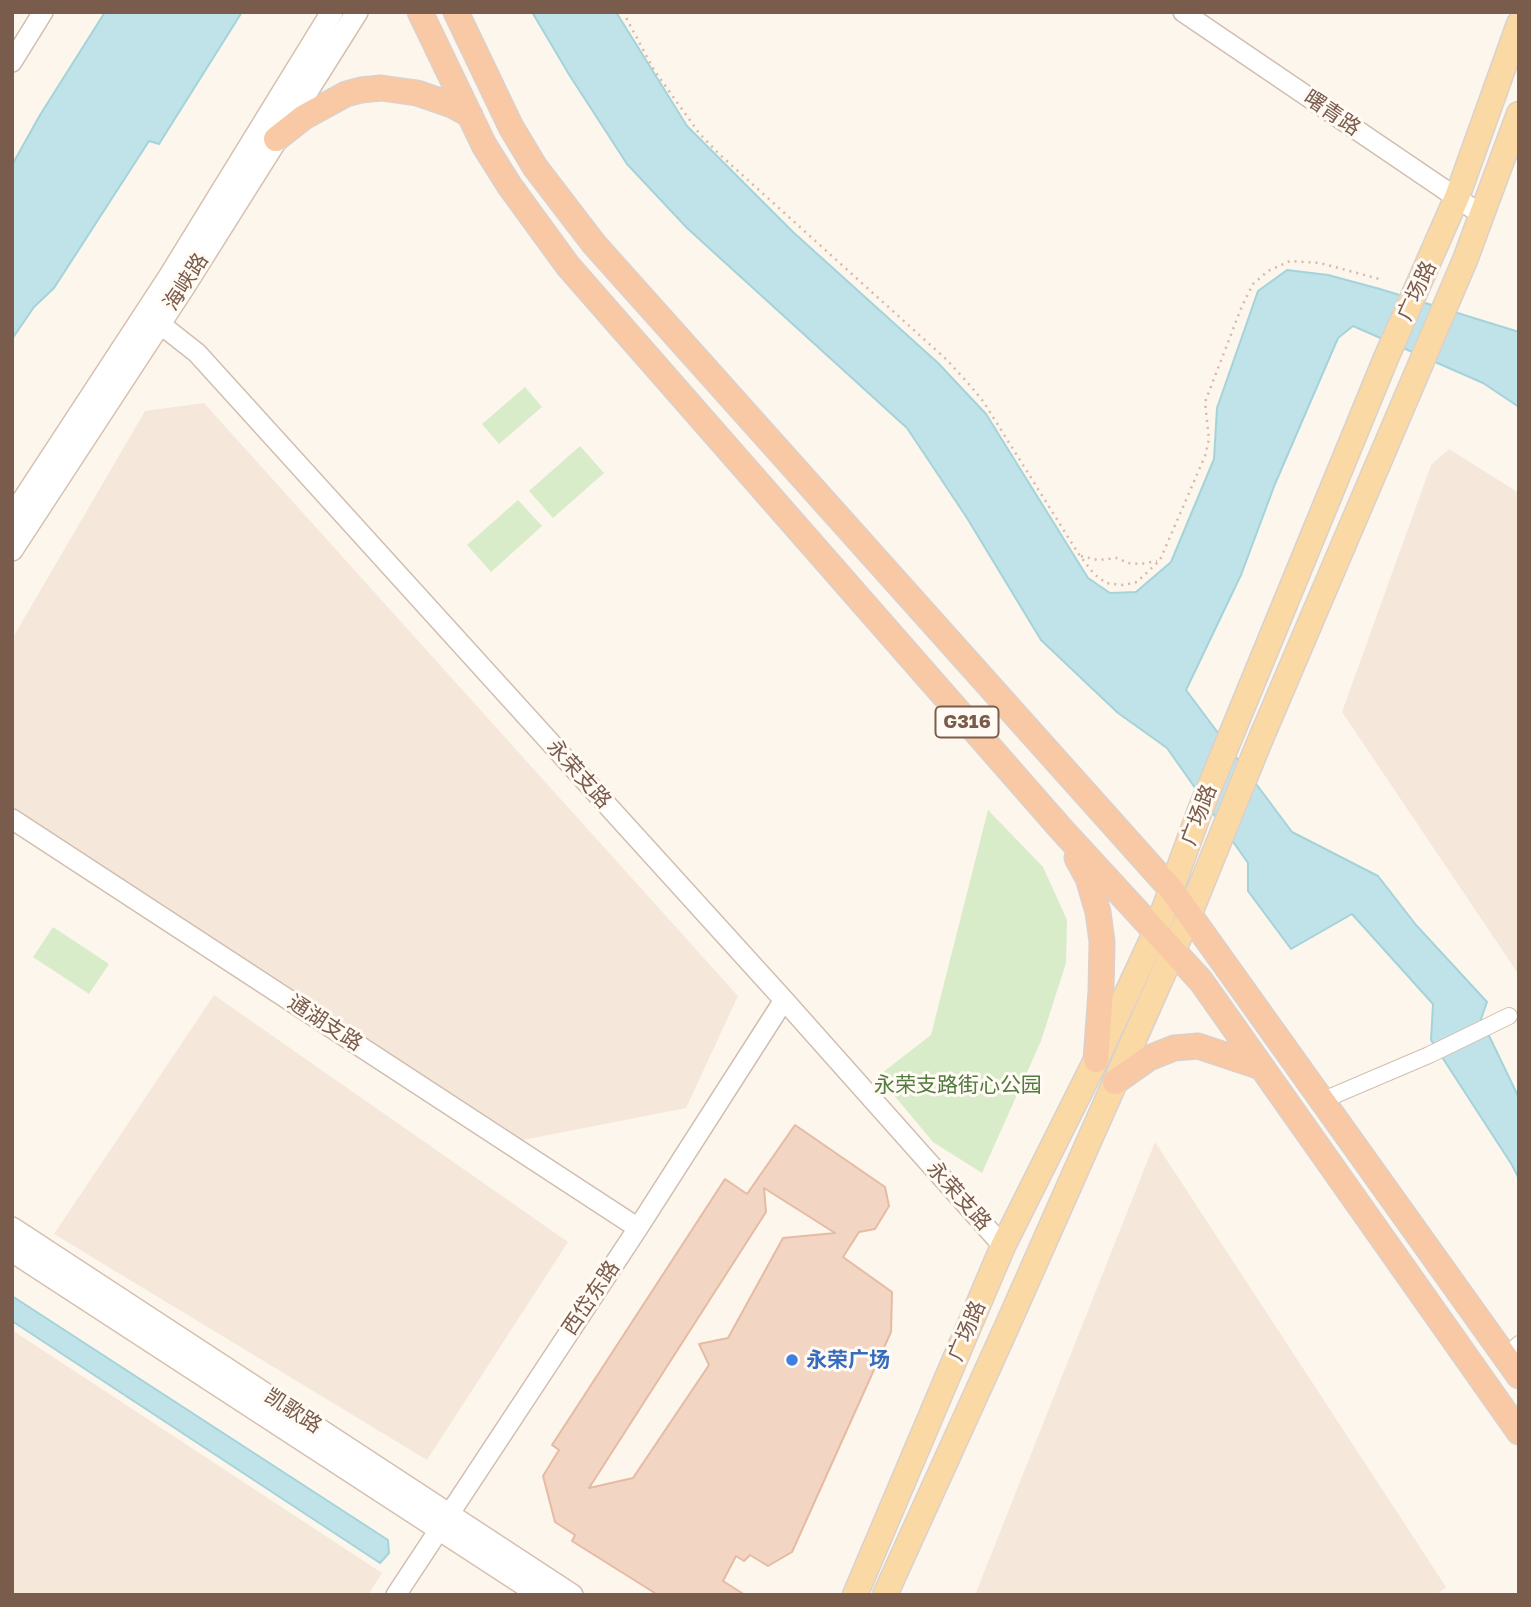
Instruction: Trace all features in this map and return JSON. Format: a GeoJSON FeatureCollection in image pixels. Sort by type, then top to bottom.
{"type":"FeatureCollection","features":[{"type":"Feature","properties":{"kind":"highway","name":"G316"},"geometry":{"type":"LineString","coordinates":[[420,12],[470,115],[509,185],[569,266],[1062,830],[1201,981],[1519,1432]]}},
{"type":"Feature","properties":{"kind":"highway","name":"G316"},"geometry":{"type":"LineString","coordinates":[[456,12],[511,127],[535,167],[594,244],[1190,913],[1321,1101],[1514,1359]]}},
{"type":"Feature","properties":{"kind":"highway"},"geometry":{"type":"LineString","coordinates":[[276,139],[322,106],[361,90],[381,88],[417,93],[452,105],[470,115]]}},
{"type":"Feature","properties":{"kind":"highway"},"geometry":{"type":"LineString","coordinates":[[1062,830],[1088,878],[1098,912],[1102,942],[1096,1060]]}},
{"type":"Feature","properties":{"kind":"highway"},"geometry":{"type":"LineString","coordinates":[[1115,1082],[1149,1058],[1174,1048],[1198,1046],[1261,1067]]}},
{"type":"Feature","properties":{"kind":"main road","name":"海峡路"},"geometry":{"type":"LineString","coordinates":[[12,550],[153,318],[332,12]]}},
{"type":"Feature","properties":{"kind":"main road","name":"海峡路"},"geometry":{"type":"LineString","coordinates":[[12,517],[276,139],[357,12]]}},
{"type":"Feature","properties":{"kind":"main road","name":"广场路"},"geometry":{"type":"LineString","coordinates":[[855,1595],[1003,1246],[1096,1060],[1156,931],[1199,813],[1386,358],[1457,197],[1519,24]]}},
{"type":"Feature","properties":{"kind":"main road","name":"广场路"},"geometry":{"type":"LineString","coordinates":[[886,1595],[1190,913],[1259,743],[1455,281],[1519,114]]}},
{"type":"Feature","properties":{"kind":"main road","name":"凯歌路"},"geometry":{"type":"LineString","coordinates":[[12,1228],[443,1520],[540,1595]]}},
{"type":"Feature","properties":{"kind":"main road","name":"凯歌路"},"geometry":{"type":"LineString","coordinates":[[12,1251],[443,1520],[572,1595]]}},
{"type":"Feature","properties":{"kind":"street"},"geometry":{"type":"LineString","coordinates":[[12,62],[43,12]]}},
{"type":"Feature","properties":{"kind":"street","name":"曙青路"},"geometry":{"type":"LineString","coordinates":[[1182,12],[1482,215]]}},
{"type":"Feature","properties":{"kind":"street","name":"永荣支路"},"geometry":{"type":"LineString","coordinates":[[153,318],[197,353],[784,1000],[1003,1246]]}},
{"type":"Feature","properties":{"kind":"street","name":"通湖支路"},"geometry":{"type":"LineString","coordinates":[[12,819],[638,1228]]}},
{"type":"Feature","properties":{"kind":"street","name":"西岱东路"},"geometry":{"type":"LineString","coordinates":[[396,1595],[638,1228],[784,1000]]}},
{"type":"Feature","properties":{"kind":"street"},"geometry":{"type":"LineString","coordinates":[[1321,1101],[1429,1055],[1509,1016]]}},
{"type":"Feature","properties":{"kind":"path"},"geometry":{"type":"LineString","coordinates":[[623,12],[654,70],[699,133],[947,360],[968,383],[983,401],[1080,555],[1094,574],[1106,583],[1122,585],[1137,582],[1160,560],[1205,456],[1209,439],[1205,402],[1242,306],[1254,284],[1268,271],[1290,261],[1320,263],[1383,280]]}},
{"type":"Feature","properties":{"kind":"path"},"geometry":{"type":"LineString","coordinates":[[1080,555],[1098,560],[1117,558],[1128,563],[1141,564],[1160,560]]}},
{"type":"Feature","properties":{"kind":"shaded area"},"geometry":{"type":"Polygon","coordinates":[[[204,403],[738,996],[686,1108],[523,1140],[12,807],[12,639],[145,411],[204,403]]]}},
{"type":"Feature","properties":{"kind":"shaded area"},"geometry":{"type":"Polygon","coordinates":[[[1449,449],[1519,493],[1519,975],[1342,712],[1431,465],[1449,449]]]}},
{"type":"Feature","properties":{"kind":"shaded area"},"geometry":{"type":"Polygon","coordinates":[[[214,995],[568,1242],[427,1460],[54,1234],[214,995]]]}},
{"type":"Feature","properties":{"kind":"shaded area"},"geometry":{"type":"Polygon","coordinates":[[[1155,1142],[1446,1587],[1436,1595],[975,1595],[1155,1142]]]}},
{"type":"Feature","properties":{"kind":"shaded area"},"geometry":{"type":"Polygon","coordinates":[[[12,1330],[382,1573],[368,1595],[12,1595],[12,1330]]]}},
{"type":"Feature","properties":{"kind":"green space"},"geometry":{"type":"Polygon","coordinates":[[[525,387],[542,407],[499,444],[482,424],[525,387]]]}},
{"type":"Feature","properties":{"kind":"green space"},"geometry":{"type":"Polygon","coordinates":[[[580,446],[604,473],[553,518],[529,491],[580,446]]]}},
{"type":"Feature","properties":{"kind":"green space"},"geometry":{"type":"Polygon","coordinates":[[[518,500],[542,526],[491,572],[467,545],[518,500]]]}},
{"type":"Feature","properties":{"kind":"green space","name":"永荣支路街心公园"},"geometry":{"type":"Polygon","coordinates":[[[988,810],[1043,867],[1067,920],[1066,963],[1041,1041],[982,1173],[933,1142],[878,1076],[931,1035],[988,810]]]}},
{"type":"Feature","properties":{"kind":"green space"},"geometry":{"type":"Polygon","coordinates":[[[53,927],[109,964],[89,994],[33,957],[53,927]]]}},
{"type":"Feature","properties":{"kind":"water"},"geometry":{"type":"Polygon","coordinates":[[[105,12],[242,12],[159,144],[149,141],[54,288],[34,307],[12,339],[12,165],[105,12]]]}},
{"type":"Feature","properties":{"kind":"water"},"geometry":{"type":"Polygon","coordinates":[[[532,12],[616,12],[687,126],[793,232],[938,363],[986,414],[1088,578],[1110,593],[1136,592],[1171,562],[1214,459],[1217,408],[1258,291],[1287,270],[1328,275],[1519,332],[1519,407],[1483,383],[1353,326],[1338,338],[1275,484],[1241,575],[1186,690],[1292,832],[1378,876],[1416,925],[1487,1002],[1481,1019],[1519,1098],[1519,1179],[1431,1040],[1433,1004],[1352,914],[1291,949],[1248,891],[1248,863],[1167,748],[1118,713],[1041,640],[967,518],[907,428],[687,228],[627,164],[532,12]]]}},
{"type":"Feature","properties":{"kind":"water"},"geometry":{"type":"Polygon","coordinates":[[[12,1296],[388,1540],[389,1553],[380,1563],[12,1321],[12,1296]]]}},
{"type":"Feature","properties":{"kind":"building","name":"永荣广场"},"geometry":{"type":"Polygon","coordinates":[[[795,1125],[885,1187],[889,1206],[875,1229],[859,1232],[843,1257],[892,1292],[891,1332],[792,1552],[768,1566],[750,1555],[744,1561],[736,1556],[723,1581],[745,1595],[658,1595],[572,1541],[575,1535],[555,1522],[543,1476],[559,1450],[552,1445],[725,1179],[747,1194],[795,1125]],[[764,1188],[766,1212],[589,1488],[633,1478],[709,1365],[699,1344],[728,1338],[783,1238],[835,1233],[764,1188]]]}},
{"type":"Feature","properties":{"kind":"place","name":"永荣广场"},"geometry":{"type":"Point","coordinates":[792,1360]}}]}
